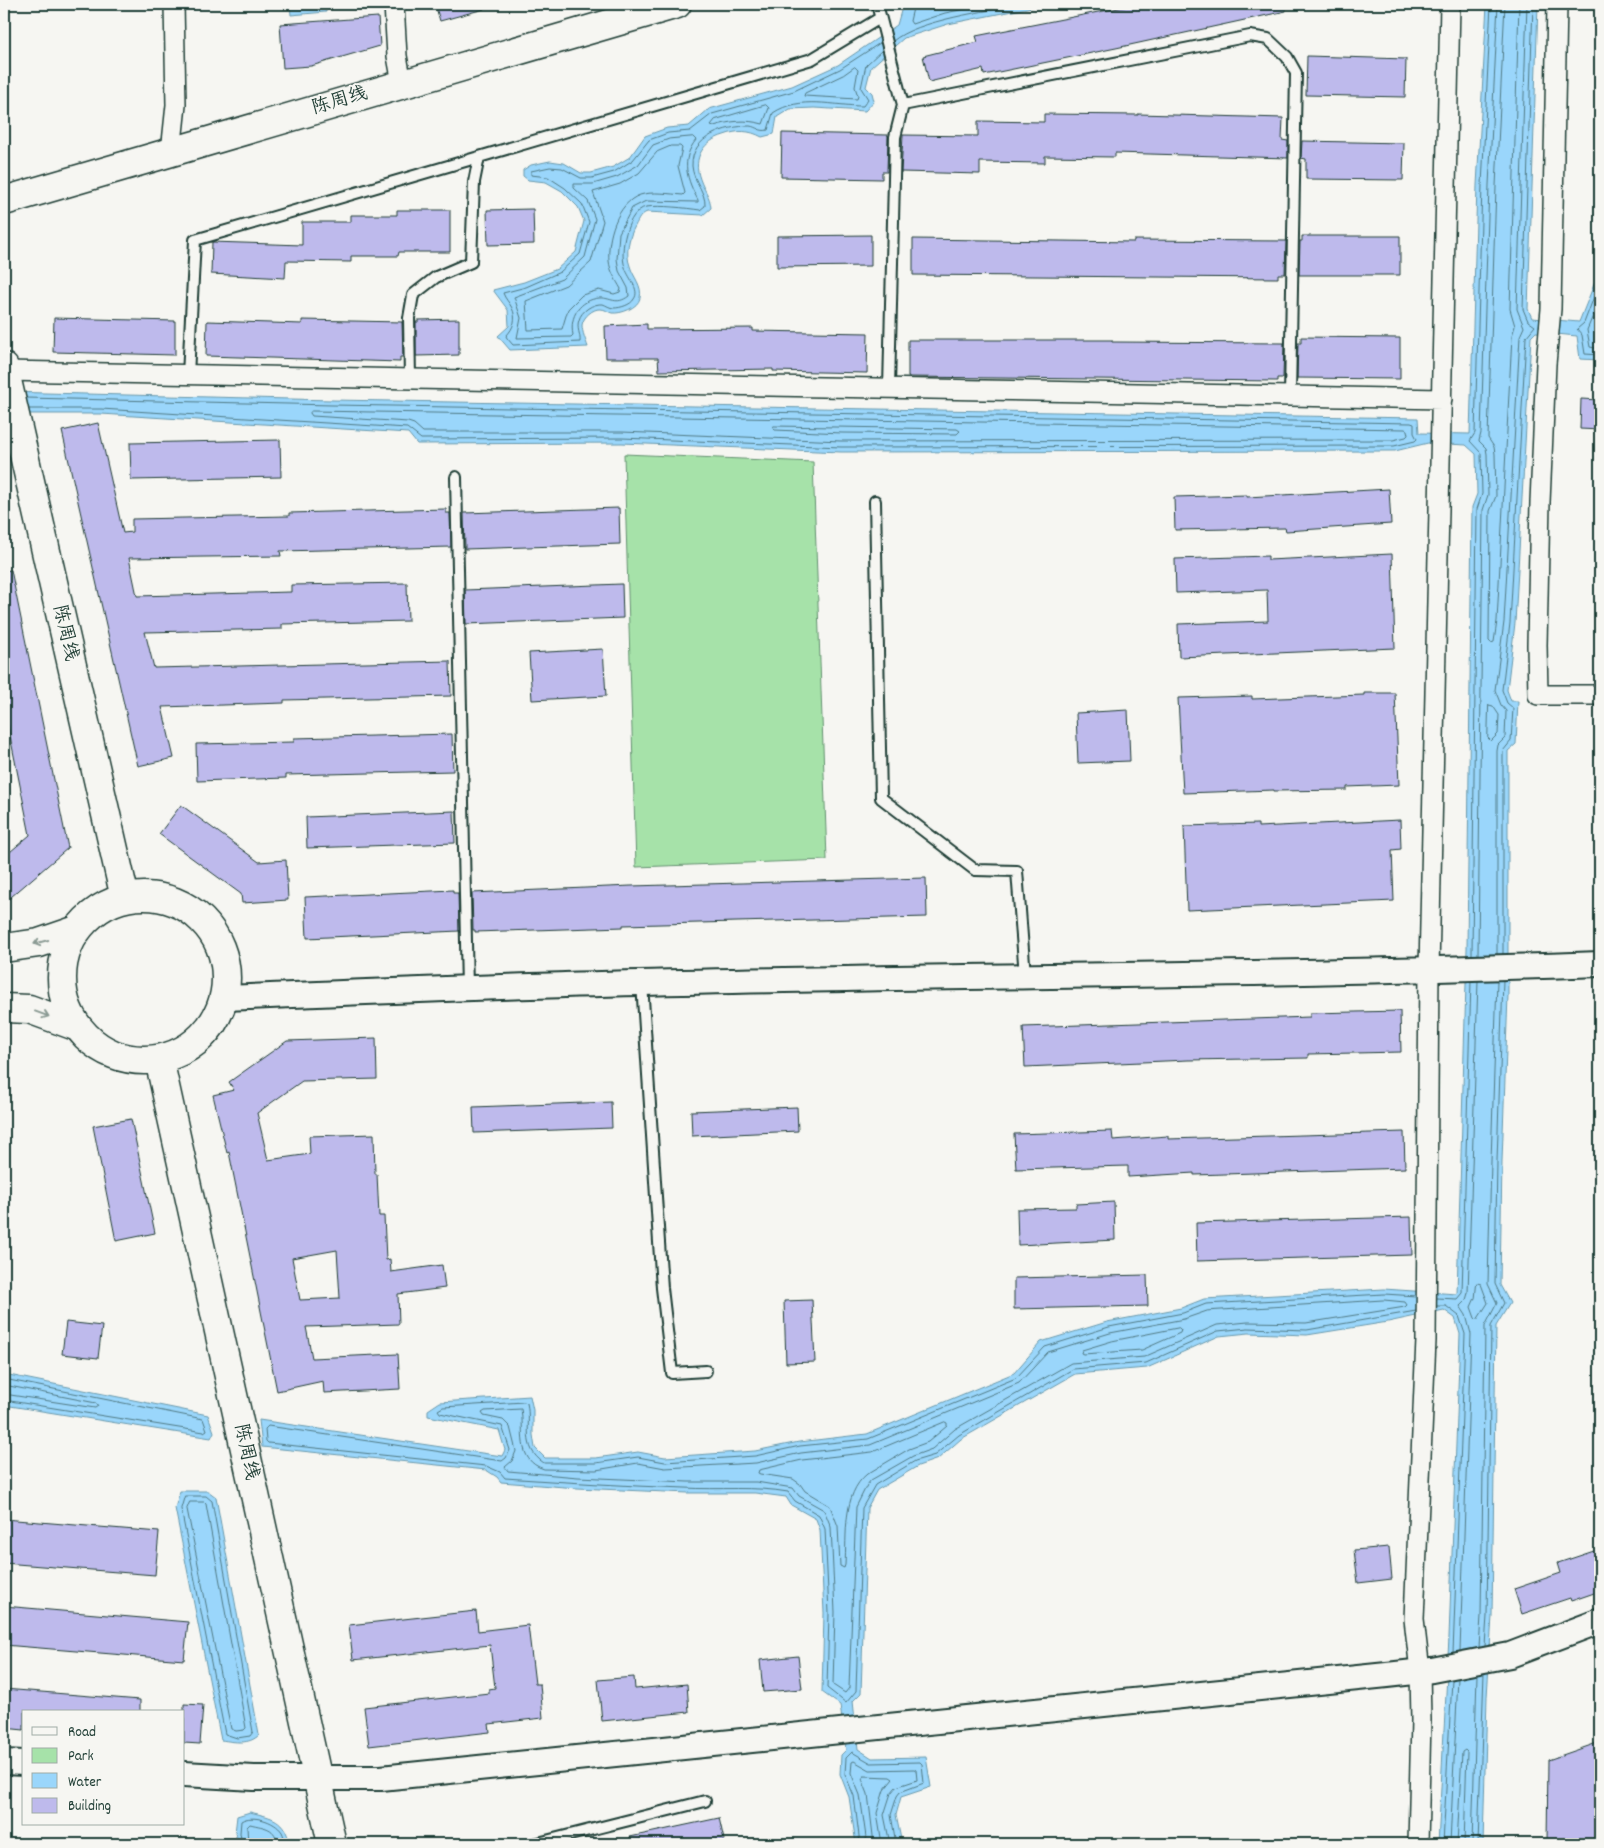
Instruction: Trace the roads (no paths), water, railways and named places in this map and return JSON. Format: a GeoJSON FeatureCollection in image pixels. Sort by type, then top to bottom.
{"type":"FeatureCollection","features":[{"type":"Feature","properties":{"kind":"main road","name":"陈周线"},"geometry":{"type":"LineString","coordinates":[[4,200],[677,4]]}},
{"type":"Feature","properties":{"kind":"main road","name":"陈周线"},"geometry":{"type":"LineString","coordinates":[[4,369],[125,898]]}},
{"type":"Feature","properties":{"kind":"main road"},"geometry":{"type":"LineString","coordinates":[[153,896],[180,904],[203,920],[219,943],[227,970],[225,998],[211,1026],[188,1048],[159,1059],[128,1059],[100,1048],[78,1027],[64,996],[63,962],[77,930],[98,910],[125,898],[153,896]]}},
{"type":"Feature","properties":{"kind":"main road"},"geometry":{"type":"LineString","coordinates":[[4,948],[39,943],[77,930]]}},
{"type":"Feature","properties":{"kind":"main road"},"geometry":{"type":"LineString","coordinates":[[4,1008],[30,1009],[78,1027]]}},
{"type":"Feature","properties":{"kind":"main road","name":"陈周线"},"geometry":{"type":"LineString","coordinates":[[159,1059],[332,1844]]}},
{"type":"Feature","properties":{"kind":"street"},"geometry":{"type":"LineString","coordinates":[[171,152],[176,105],[174,4]]}},
{"type":"Feature","properties":{"kind":"street"},"geometry":{"type":"LineString","coordinates":[[394,4],[397,56],[402,84]]}},
{"type":"Feature","properties":{"kind":"street"},"geometry":{"type":"LineString","coordinates":[[1418,1844],[1421,1720],[1426,1671],[1414,1619],[1426,1340],[1438,969],[1442,399],[1450,4]]}},
{"type":"Feature","properties":{"kind":"street"},"geometry":{"type":"LineString","coordinates":[[1557,4],[1550,309],[1540,502],[1537,645],[1538,695],[1600,695]]}},
{"type":"Feature","properties":{"kind":"street"},"geometry":{"type":"LineString","coordinates":[[4,369],[188,375],[1442,399]]}},
{"type":"Feature","properties":{"kind":"street"},"geometry":{"type":"LineString","coordinates":[[225,998],[642,983],[1438,969],[1600,964]]}},
{"type":"Feature","properties":{"kind":"street"},"geometry":{"type":"LineString","coordinates":[[185,1774],[254,1778],[381,1778],[1426,1671],[1510,1655],[1600,1621]]}},
{"type":"Feature","properties":{"kind":"street"},"geometry":{"type":"LineString","coordinates":[[4,1762],[22,1763]]}},
{"type":"Feature","properties":{"kind":"lane"},"geometry":{"type":"LineString","coordinates":[[877,4],[903,106],[895,137],[889,388]]}},
{"type":"Feature","properties":{"kind":"lane"},"geometry":{"type":"LineString","coordinates":[[188,375],[195,240],[812,59],[880,18]]}},
{"type":"Feature","properties":{"kind":"lane"},"geometry":{"type":"LineString","coordinates":[[903,106],[1250,36],[1268,39],[1287,57],[1296,73],[1290,396]]}},
{"type":"Feature","properties":{"kind":"lane"},"geometry":{"type":"LineString","coordinates":[[410,379],[409,318],[413,295],[436,277],[471,262],[474,182],[479,156]]}},
{"type":"Feature","properties":{"kind":"lane"},"geometry":{"type":"LineString","coordinates":[[456,477],[467,988]]}},
{"type":"Feature","properties":{"kind":"lane"},"geometry":{"type":"LineString","coordinates":[[875,501],[881,798],[975,870],[1017,871],[1025,976]]}},
{"type":"Feature","properties":{"kind":"lane"},"geometry":{"type":"LineString","coordinates":[[642,983],[662,1288],[672,1373],[706,1372]]}},
{"type":"Feature","properties":{"kind":"lane"},"geometry":{"type":"LineString","coordinates":[[534,1844],[705,1801]]}},
{"type":"Feature","properties":{"kind":"water"},"geometry":{"type":"Polygon","coordinates":[[[290,4],[326,4],[326,12],[291,15],[290,4]]]}},
{"type":"Feature","properties":{"kind":"water"},"geometry":{"type":"Polygon","coordinates":[[[903,4],[1047,4],[948,24],[904,38],[871,67],[866,87],[872,93],[874,101],[865,111],[814,108],[790,109],[777,117],[774,134],[762,137],[748,132],[734,132],[711,141],[699,157],[698,171],[711,208],[703,215],[647,212],[640,217],[633,230],[628,245],[628,256],[631,270],[641,294],[636,305],[629,310],[620,312],[612,313],[604,309],[598,309],[589,314],[584,319],[582,325],[588,347],[510,350],[498,336],[509,326],[508,310],[493,290],[524,282],[557,269],[576,252],[584,221],[578,207],[562,191],[546,182],[528,180],[523,176],[523,170],[531,165],[550,161],[564,163],[581,173],[591,173],[613,167],[630,157],[645,136],[667,128],[689,126],[709,109],[792,86],[838,65],[897,25],[903,4]]]}},
{"type":"Feature","properties":{"kind":"water"},"geometry":{"type":"Polygon","coordinates":[[[1487,4],[1538,4],[1528,309],[1532,318],[1579,322],[1595,282],[1600,283],[1600,360],[1580,359],[1577,336],[1536,332],[1531,337],[1515,623],[1507,690],[1511,701],[1518,701],[1516,744],[1508,751],[1508,995],[1500,1285],[1510,1303],[1496,1326],[1492,1616],[1487,1697],[1483,1844],[1438,1844],[1449,1637],[1460,1334],[1455,1318],[1444,1310],[1388,1322],[1307,1335],[1249,1333],[1219,1336],[1147,1368],[1075,1374],[961,1439],[938,1459],[918,1466],[877,1490],[867,1508],[861,1693],[853,1701],[858,1749],[872,1758],[926,1757],[931,1787],[901,1797],[896,1815],[902,1844],[856,1844],[849,1797],[840,1774],[841,1755],[846,1750],[840,1705],[822,1692],[824,1613],[820,1530],[816,1519],[791,1505],[786,1497],[755,1493],[688,1493],[577,1488],[501,1482],[486,1470],[262,1447],[259,1420],[502,1456],[505,1450],[499,1430],[428,1416],[428,1410],[440,1402],[530,1396],[533,1410],[535,1448],[545,1458],[596,1458],[638,1452],[665,1457],[755,1451],[799,1442],[867,1434],[1014,1373],[1041,1342],[1107,1322],[1181,1308],[1204,1299],[1384,1289],[1457,1294],[1467,949],[1472,507],[1477,494],[1476,454],[1466,445],[1428,443],[1395,451],[841,452],[622,443],[417,444],[408,433],[101,414],[4,414],[4,392],[332,400],[1418,418],[1419,433],[1470,434],[1477,185],[1487,4]]]}},
{"type":"Feature","properties":{"kind":"water"},"geometry":{"type":"Polygon","coordinates":[[[4,1374],[208,1415],[214,1432],[211,1438],[4,1405],[4,1374]]]}},
{"type":"Feature","properties":{"kind":"water"},"geometry":{"type":"Polygon","coordinates":[[[180,1491],[208,1491],[216,1497],[259,1735],[246,1742],[221,1740],[175,1508],[180,1491]]]}},
{"type":"Feature","properties":{"kind":"water"},"geometry":{"type":"Polygon","coordinates":[[[250,1812],[271,1818],[281,1824],[288,1835],[290,1844],[238,1844],[235,1833],[237,1816],[250,1812]]]}}]}
